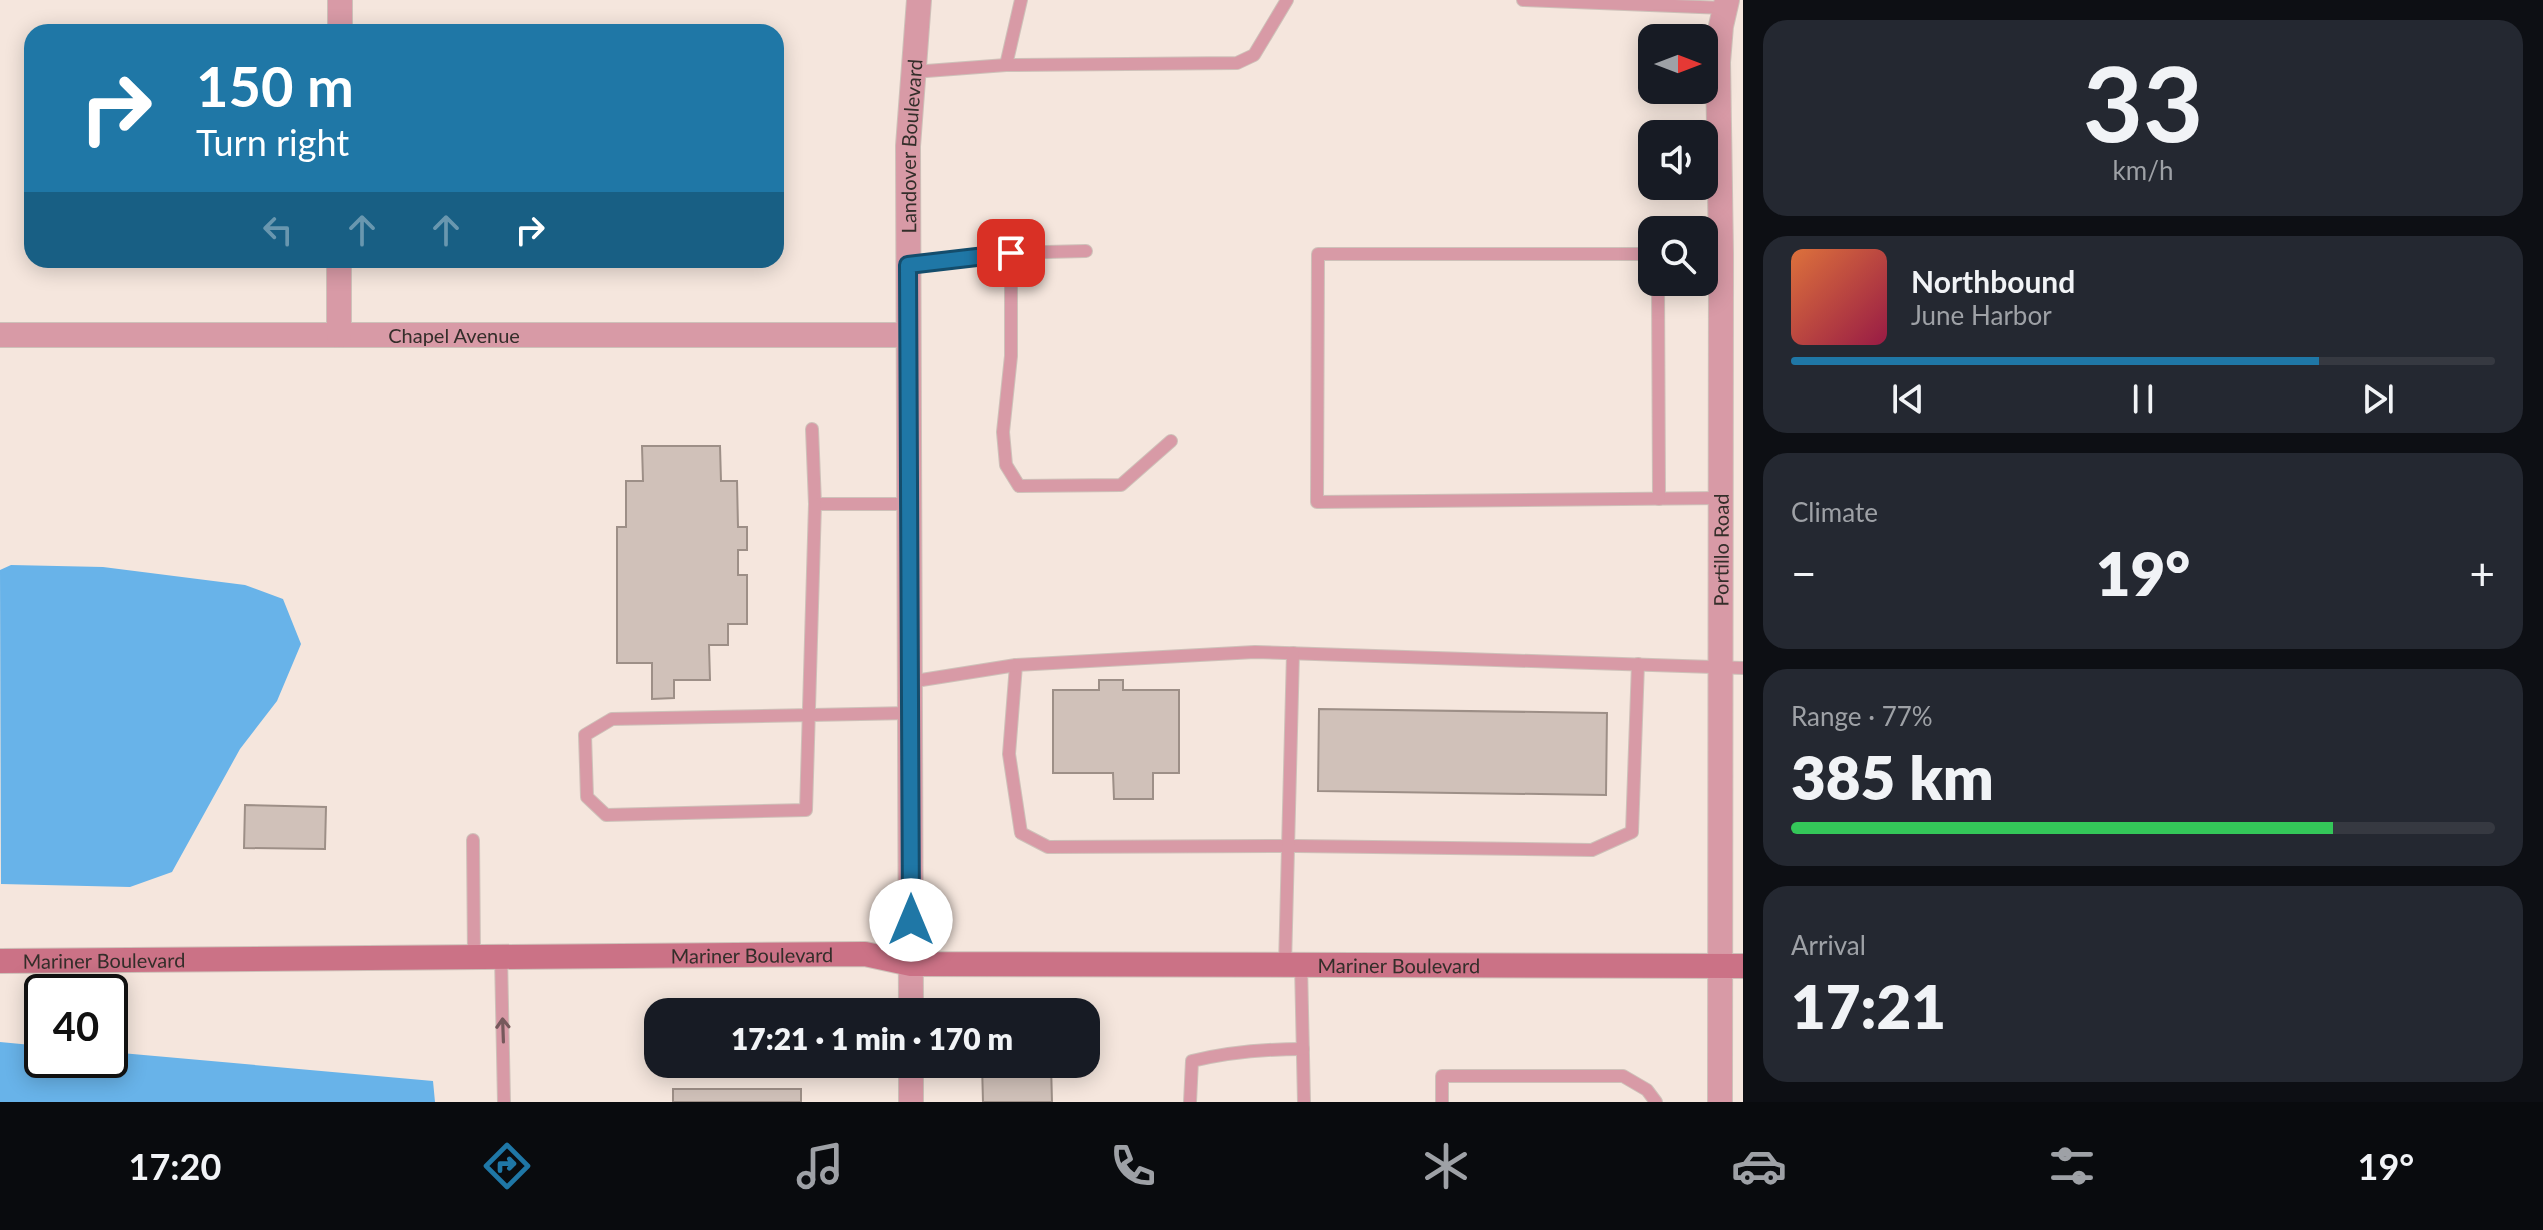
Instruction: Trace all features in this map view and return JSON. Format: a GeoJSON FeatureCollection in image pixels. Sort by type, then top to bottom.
{"type":"FeatureCollection","features":[{"type":"Feature","properties":{"kind":"main road","name":"Mariner Boulevard"},"geometry":{"type":"LineString","coordinates":[[0,961],[865,954],[911,964],[1732,966]]}},
{"type":"Feature","properties":{"kind":"street"},"geometry":{"type":"LineString","coordinates":[[340,0],[340,24]]}},
{"type":"Feature","properties":{"kind":"street","name":"Landover Boulevard"},"geometry":{"type":"LineString","coordinates":[[911,998],[908,146],[919,0]]}},
{"type":"Feature","properties":{"kind":"street","name":"Portillo Road"},"geometry":{"type":"LineString","coordinates":[[1714,216],[1718,62],[1726,4]]}},
{"type":"Feature","properties":{"kind":"street"},"geometry":{"type":"LineString","coordinates":[[339,268],[339,335]]}},
{"type":"Feature","properties":{"kind":"street","name":"Portillo Road"},"geometry":{"type":"LineString","coordinates":[[1718,276],[1732,336],[1721,498],[1732,668],[1732,966],[1720,1102]]}},
{"type":"Feature","properties":{"kind":"street","name":"Chapel Avenue"},"geometry":{"type":"LineString","coordinates":[[0,335],[908,335]]}},
{"type":"Feature","properties":{"kind":"street"},"geometry":{"type":"LineString","coordinates":[[911,1078],[911,1102]]}},
{"type":"Feature","properties":{"kind":"lane"},"geometry":{"type":"LineString","coordinates":[[1006,65],[1021,0]]}},
{"type":"Feature","properties":{"kind":"lane"},"geometry":{"type":"LineString","coordinates":[[913,72],[1006,65],[1237,63],[1254,55],[1287,0]]}},
{"type":"Feature","properties":{"kind":"lane"},"geometry":{"type":"LineString","coordinates":[[1523,0],[1726,4]]}},
{"type":"Feature","properties":{"kind":"lane"},"geometry":{"type":"LineString","coordinates":[[908,265],[1011,253],[1086,251]]}},
{"type":"Feature","properties":{"kind":"lane"},"geometry":{"type":"LineString","coordinates":[[1011,253],[1011,356],[1003,432],[1006,465],[1019,486],[1121,485],[1171,441]]}},
{"type":"Feature","properties":{"kind":"lane"},"geometry":{"type":"LineString","coordinates":[[1638,254],[1318,254],[1317,502],[1721,498]]}},
{"type":"Feature","properties":{"kind":"lane"},"geometry":{"type":"LineString","coordinates":[[1658,296],[1659,499]]}},
{"type":"Feature","properties":{"kind":"lane"},"geometry":{"type":"LineString","coordinates":[[812,429],[815,504],[809,714],[806,810],[606,815],[587,797],[585,735],[612,719],[809,714],[910,713]]}},
{"type":"Feature","properties":{"kind":"lane"},"geometry":{"type":"LineString","coordinates":[[815,504],[909,504]]}},
{"type":"Feature","properties":{"kind":"lane"},"geometry":{"type":"LineString","coordinates":[[909,682],[1016,665],[1255,652],[1732,668]]}},
{"type":"Feature","properties":{"kind":"lane"},"geometry":{"type":"LineString","coordinates":[[1293,653],[1286,846],[1293,965],[1303,1049],[1304,1102]]}},
{"type":"Feature","properties":{"kind":"lane"},"geometry":{"type":"LineString","coordinates":[[1016,665],[1009,754],[1021,833],[1048,847],[1592,850],[1632,832],[1638,664]]}},
{"type":"Feature","properties":{"kind":"lane"},"geometry":{"type":"LineString","coordinates":[[473,840],[474,957]]}},
{"type":"Feature","properties":{"kind":"lane"},"geometry":{"type":"LineString","coordinates":[[501,957],[504,1102]]}},
{"type":"Feature","properties":{"kind":"lane"},"geometry":{"type":"LineString","coordinates":[[1190,1102],[1192,1061],[1221,1053],[1258,1049],[1303,1049]]}},
{"type":"Feature","properties":{"kind":"lane"},"geometry":{"type":"LineString","coordinates":[[1442,1102],[1442,1076],[1623,1076],[1647,1090],[1656,1102]]}},
{"type":"Feature","properties":{"kind":"water"},"geometry":{"type":"Polygon","coordinates":[[[11,565],[103,567],[245,585],[283,599],[301,644],[277,701],[240,749],[172,872],[130,887],[1,884],[0,570],[11,565]]]}},
{"type":"Feature","properties":{"kind":"water"},"geometry":{"type":"Polygon","coordinates":[[[0,1042],[24,1044],[24,1078],[128,1078],[128,1054],[433,1081],[435,1102],[0,1102],[0,1042]]]}},
{"type":"Feature","properties":{"kind":"building"},"geometry":{"type":"Polygon","coordinates":[[[642,446],[720,446],[721,481],[737,481],[738,527],[747,527],[747,550],[738,550],[738,575],[747,575],[747,624],[728,624],[728,645],[709,645],[710,680],[674,680],[674,698],[652,699],[652,663],[617,663],[617,527],[626,527],[626,481],[643,481],[642,446]]]}},
{"type":"Feature","properties":{"kind":"building"},"geometry":{"type":"Polygon","coordinates":[[[1099,680],[1123,680],[1123,690],[1179,690],[1179,773],[1153,773],[1153,799],[1114,799],[1113,773],[1053,773],[1053,690],[1099,690],[1099,680]]]}},
{"type":"Feature","properties":{"kind":"building"},"geometry":{"type":"Polygon","coordinates":[[[1319,709],[1607,713],[1606,795],[1318,791],[1319,709]]]}},
{"type":"Feature","properties":{"kind":"building"},"geometry":{"type":"Polygon","coordinates":[[[245,805],[326,807],[325,849],[244,848],[245,805]]]}},
{"type":"Feature","properties":{"kind":"building"},"geometry":{"type":"Polygon","coordinates":[[[982,1078],[1051,1078],[1052,1102],[983,1102],[982,1078]]]}},
{"type":"Feature","properties":{"kind":"building"},"geometry":{"type":"Polygon","coordinates":[[[673,1089],[801,1089],[801,1102],[673,1102],[673,1089]]]}},
{"type":"Feature","properties":{"kind":"route"},"geometry":{"type":"LineString","coordinates":[[911,920],[908,265],[1011,253]]}}]}
